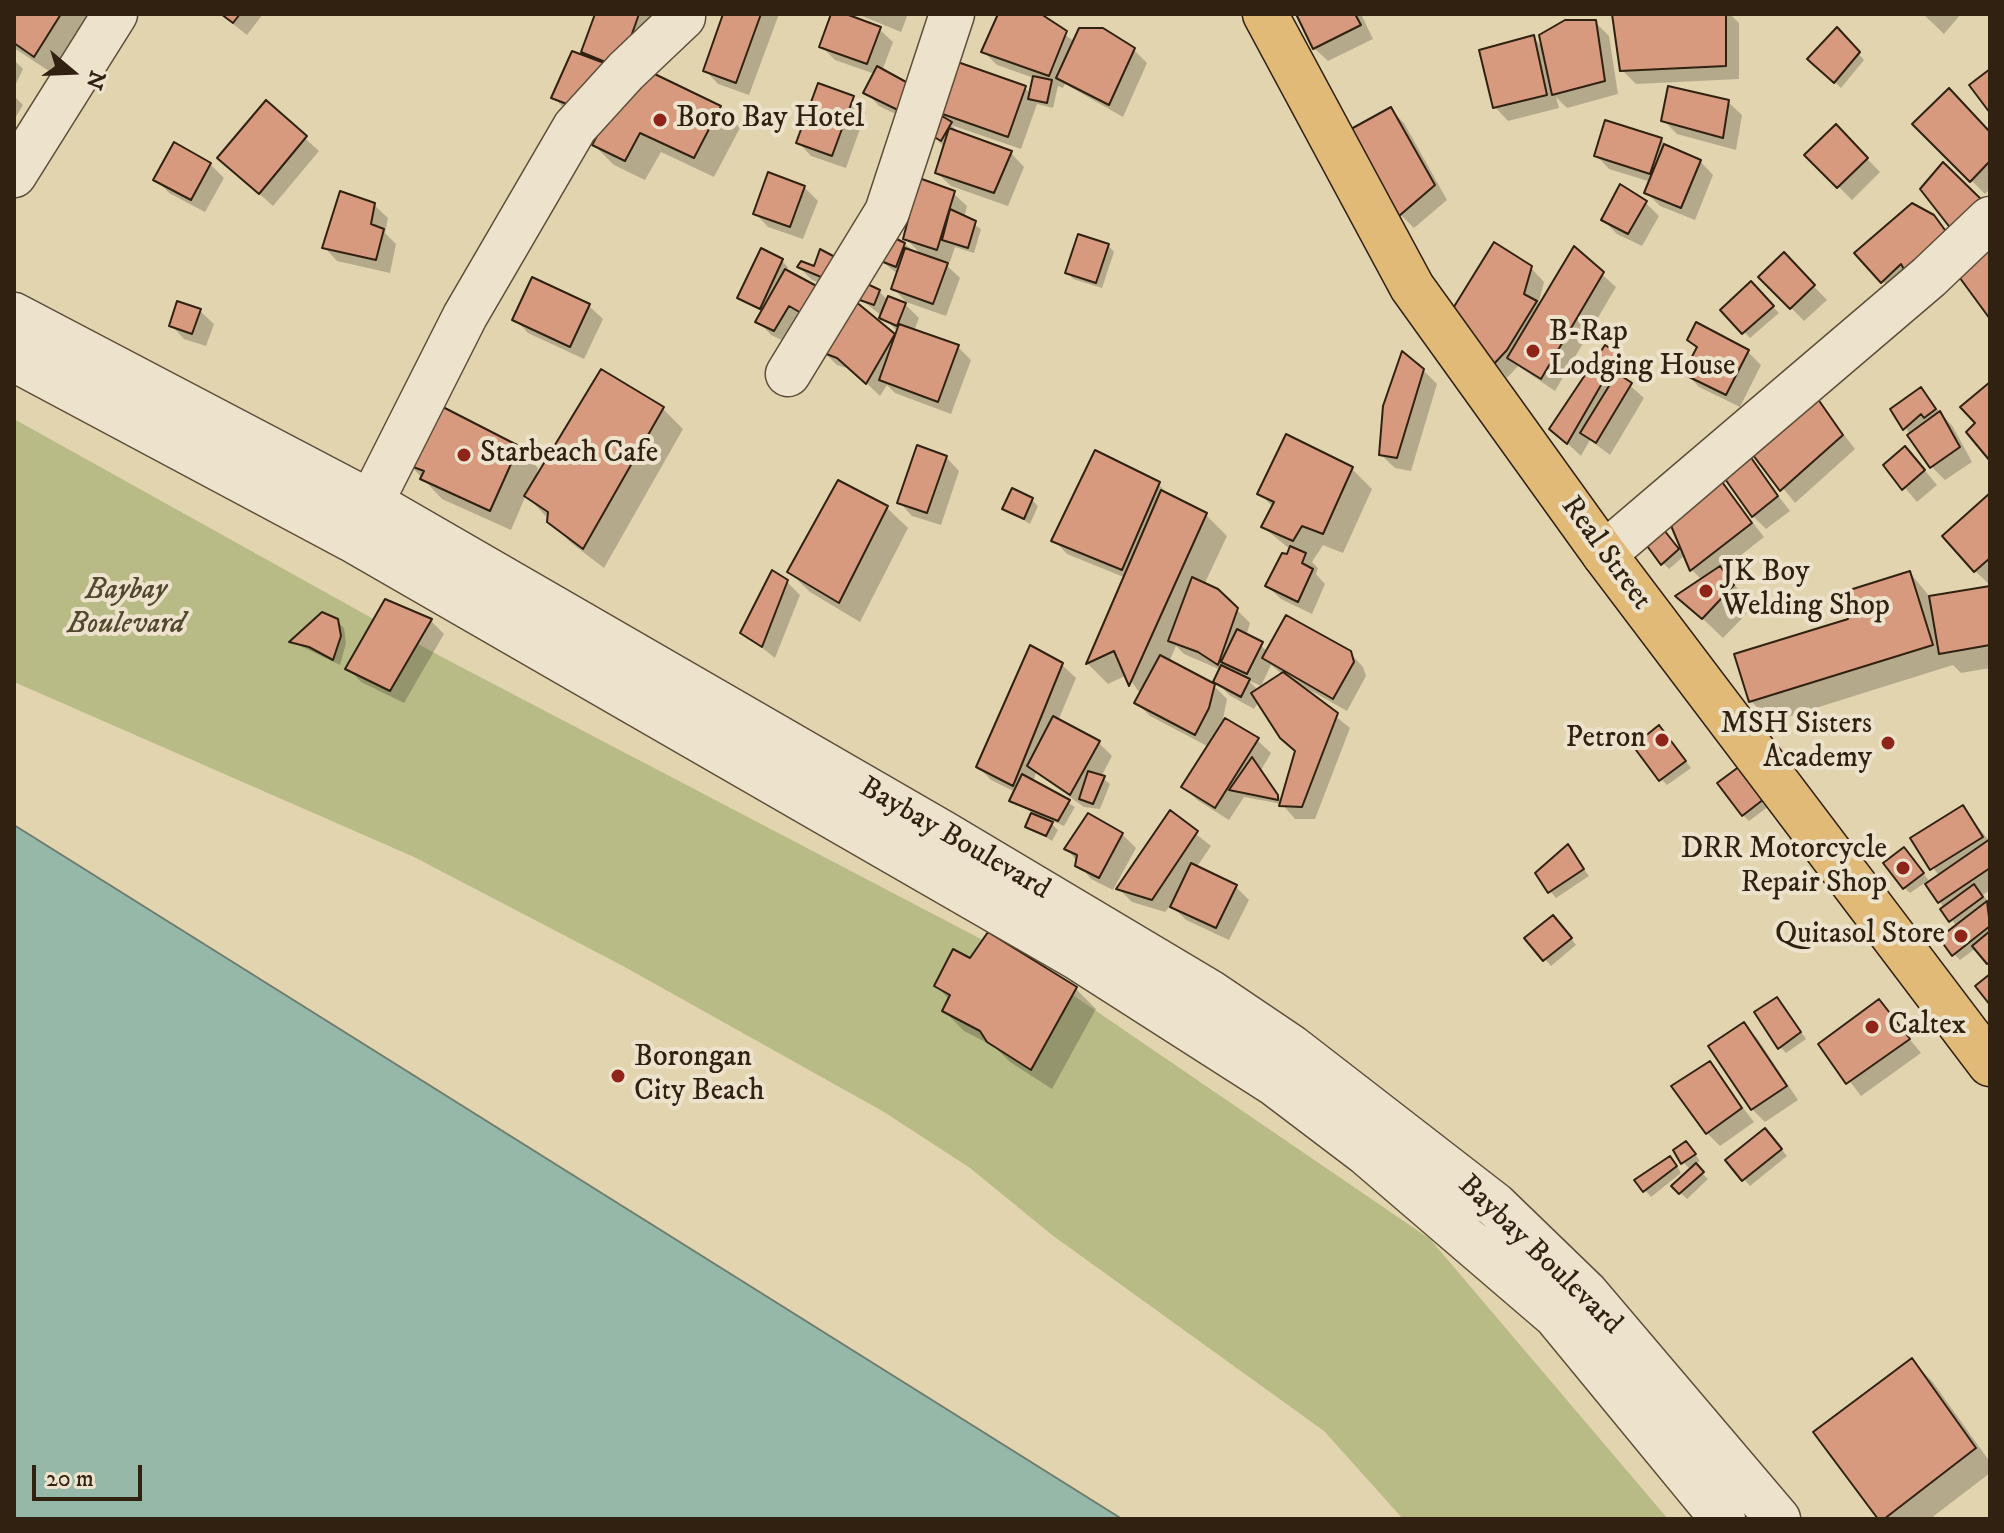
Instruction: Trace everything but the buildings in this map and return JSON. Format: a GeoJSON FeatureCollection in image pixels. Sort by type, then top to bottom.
{"type":"FeatureCollection","features":[{"type":"Feature","properties":{"kind":"main road","name":"Real Street"},"geometry":{"type":"LineString","coordinates":[[1265,14],[1412,287],[1604,554],[1990,1064]]}},
{"type":"Feature","properties":{"kind":"street"},"geometry":{"type":"LineString","coordinates":[[14,175],[115,14]]}},
{"type":"Feature","properties":{"kind":"street"},"geometry":{"type":"LineString","coordinates":[[788,374],[887,212],[952,14]]}},
{"type":"Feature","properties":{"kind":"street"},"geometry":{"type":"LineString","coordinates":[[362,521],[465,316],[575,127],[626,71],[683,17]]}},
{"type":"Feature","properties":{"kind":"street"},"geometry":{"type":"LineString","coordinates":[[1604,554],[1929,277],[1990,219]]}},
{"type":"Feature","properties":{"kind":"street","name":"Baybay Boulevard"},"geometry":{"type":"LineString","coordinates":[[14,315],[362,521],[918,869],[1078,958],[1275,1084],[1571,1304],[1778,1519]]}},
{"type":"Feature","properties":{"kind":"street","name":"Baybay Boulevard"},"geometry":{"type":"LineString","coordinates":[[14,359],[362,521],[943,833],[1211,993],[1291,1047],[1495,1205],[1571,1304],[1723,1519]]}},
{"type":"Feature","properties":{"kind":"street"},"geometry":{"type":"LineString","coordinates":[[918,869],[943,833]]}},
{"type":"Feature","properties":{"kind":"green space","name":"Baybay Boulevard"},"geometry":{"type":"Polygon","coordinates":[[[14,419],[440,656],[1023,961],[1430,1239],[1668,1519],[1403,1519],[1324,1431],[1052,1235],[970,1168],[884,1112],[623,966],[414,857],[14,682],[14,419]]]}},
{"type":"Feature","properties":{"kind":"shaded area"},"geometry":{"type":"Polygon","coordinates":[[[14,825],[1122,1519],[14,1519],[14,825]]]}},
{"type":"Feature","properties":{"kind":"place","name":"Boro Bay Hotel"},"geometry":{"type":"Point","coordinates":[660,120]}},
{"type":"Feature","properties":{"kind":"place","name":"B-Rap Lodging House"},"geometry":{"type":"Point","coordinates":[1533,351]}},
{"type":"Feature","properties":{"kind":"place","name":"Starbeach Cafe"},"geometry":{"type":"Point","coordinates":[464,455]}},
{"type":"Feature","properties":{"kind":"place","name":"JK Boy Welding Shop"},"geometry":{"type":"Point","coordinates":[1706,591]}},
{"type":"Feature","properties":{"kind":"place","name":"Petron"},"geometry":{"type":"Point","coordinates":[1662,740]}},
{"type":"Feature","properties":{"kind":"place","name":"MSH Sisters Academy"},"geometry":{"type":"Point","coordinates":[1888,743]}},
{"type":"Feature","properties":{"kind":"place","name":"DRR Motorcycle Repair Shop"},"geometry":{"type":"Point","coordinates":[1903,868]}},
{"type":"Feature","properties":{"kind":"place","name":"Quitasol Store"},"geometry":{"type":"Point","coordinates":[1961,936]}},
{"type":"Feature","properties":{"kind":"place","name":"Caltex"},"geometry":{"type":"Point","coordinates":[1872,1027]}},
{"type":"Feature","properties":{"kind":"place","name":"Borongan City Beach"},"geometry":{"type":"Point","coordinates":[618,1076]}}]}
